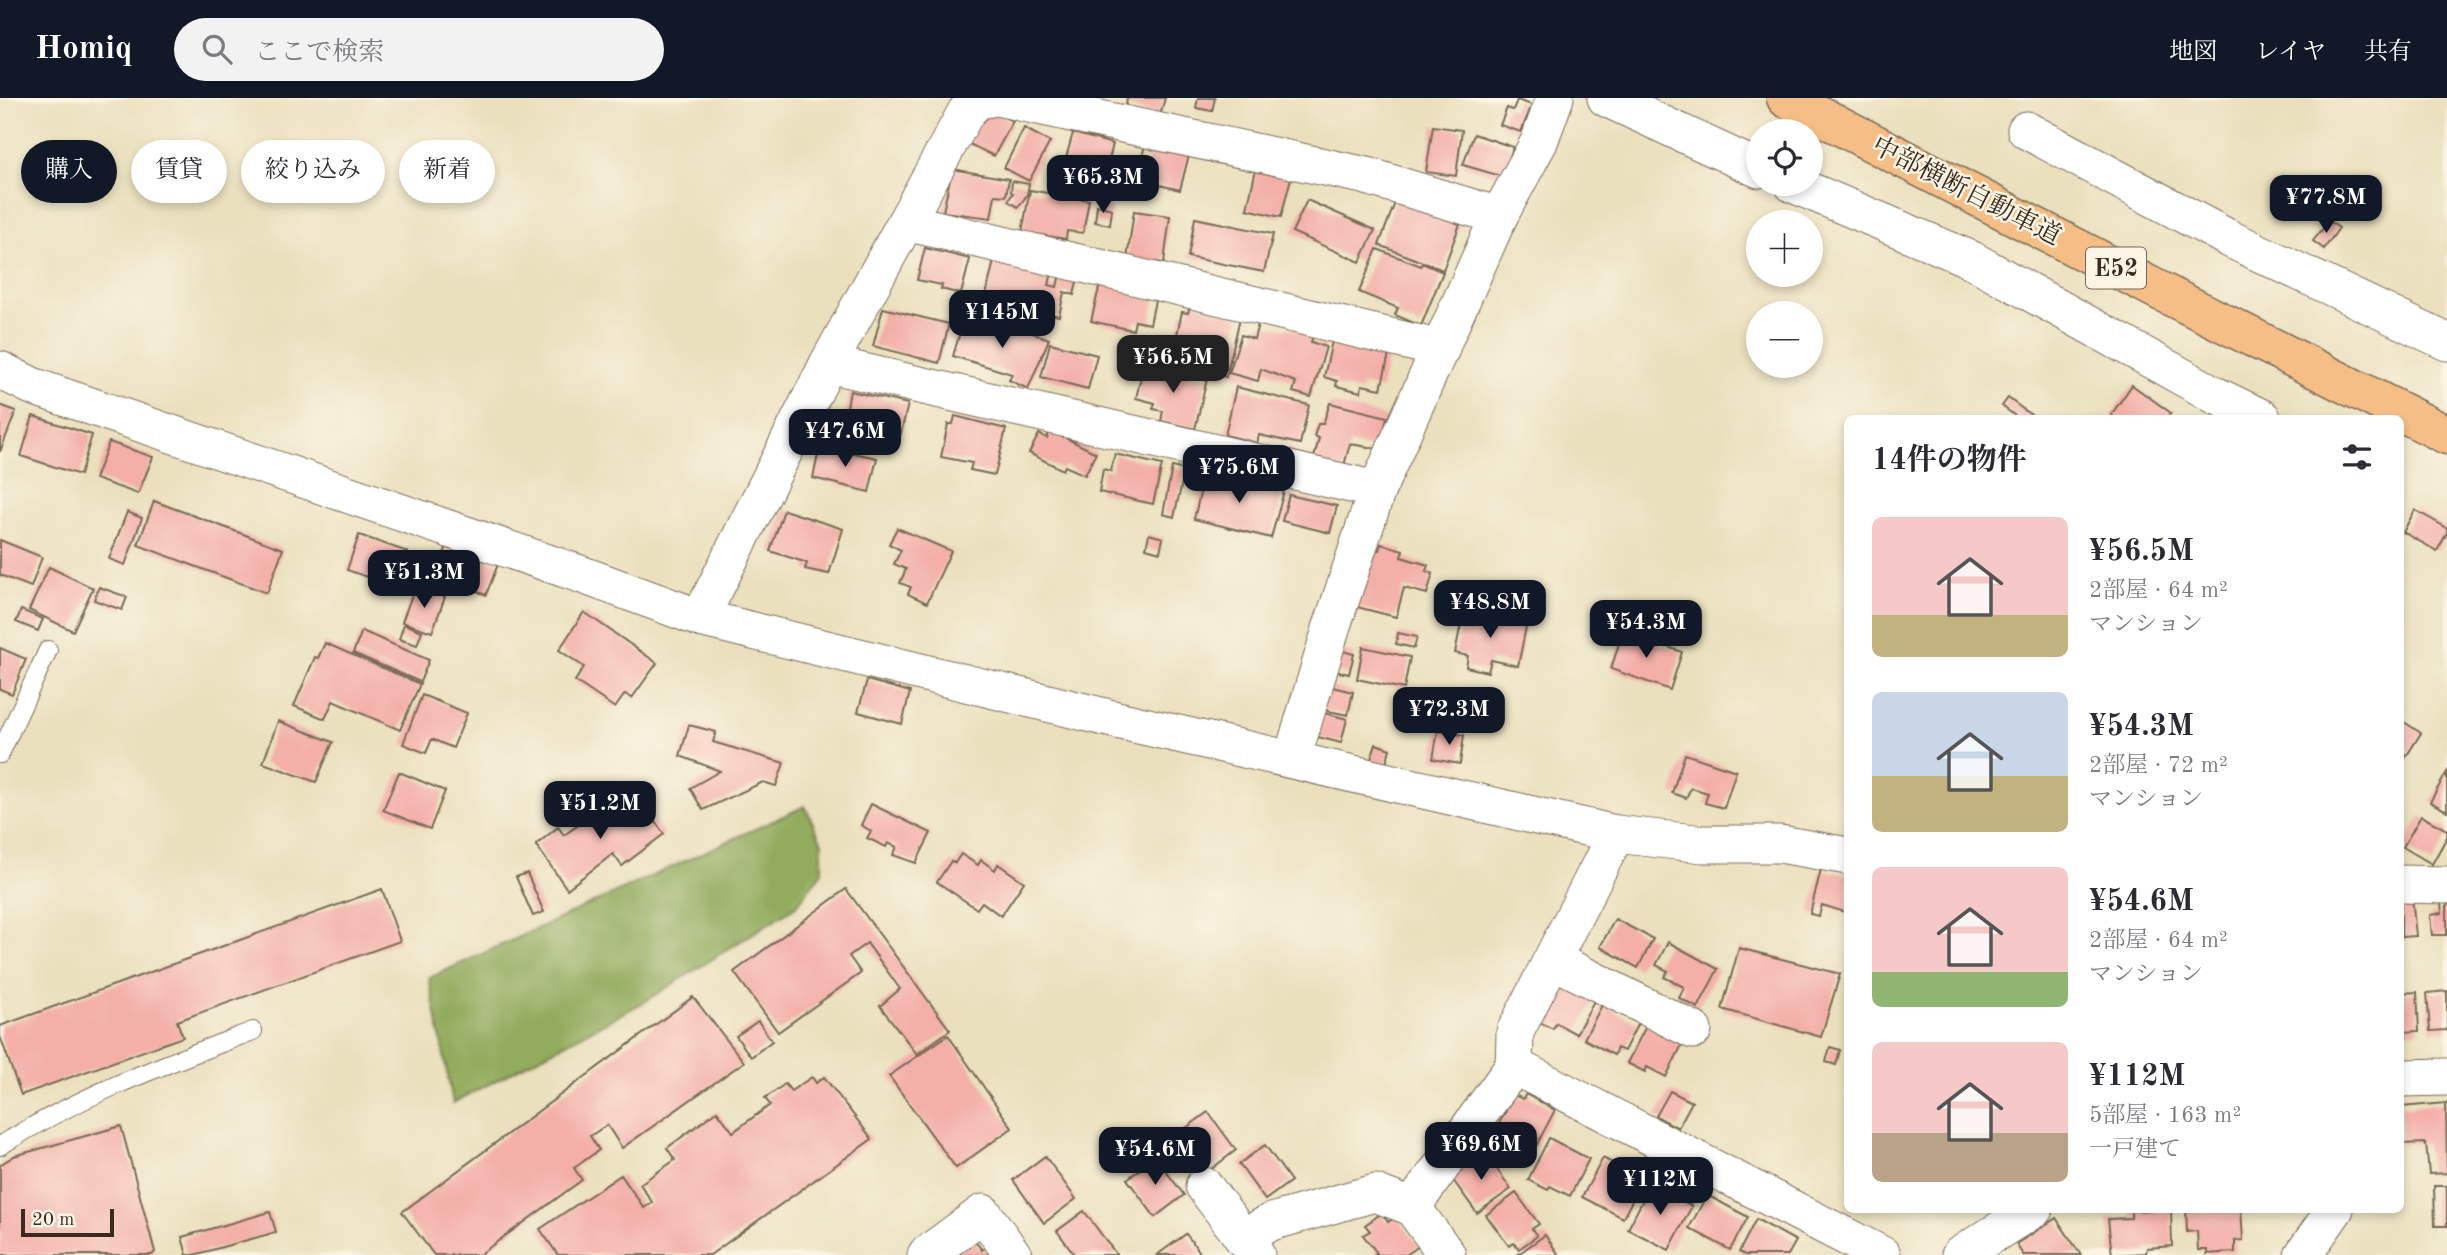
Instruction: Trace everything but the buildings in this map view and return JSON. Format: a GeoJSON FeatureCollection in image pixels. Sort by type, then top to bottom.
{"type":"FeatureCollection","features":[{"type":"Feature","properties":{"kind":"highway","name":"中部横断自動車道"},"geometry":{"type":"LineString","coordinates":[[1786,98],[2447,435]]}},
{"type":"Feature","properties":{"kind":"street"},"geometry":{"type":"LineString","coordinates":[[701,618],[828,363],[966,112],[978,100],[991,98]]}},
{"type":"Feature","properties":{"kind":"street"},"geometry":{"type":"LineString","coordinates":[[1001,98],[1367,176],[1499,216]]}},
{"type":"Feature","properties":{"kind":"street"},"geometry":{"type":"LineString","coordinates":[[1292,759],[1377,490],[1499,216],[1539,142],[1555,98]]}},
{"type":"Feature","properties":{"kind":"street"},"geometry":{"type":"LineString","coordinates":[[1606,98],[1746,163]]}},
{"type":"Feature","properties":{"kind":"street"},"geometry":{"type":"LineString","coordinates":[[2026,130],[2230,239],[2447,342]]}},
{"type":"Feature","properties":{"kind":"street"},"geometry":{"type":"LineString","coordinates":[[1821,196],[1972,260],[2207,407],[2247,415]]}},
{"type":"Feature","properties":{"kind":"street"},"geometry":{"type":"LineString","coordinates":[[906,222],[1441,349]]}},
{"type":"Feature","properties":{"kind":"street"},"geometry":{"type":"LineString","coordinates":[[828,363],[1377,490]]}},
{"type":"Feature","properties":{"kind":"street"},"geometry":{"type":"LineString","coordinates":[[0,370],[33,386],[701,618],[1117,720],[1616,834],[1703,844],[1780,844],[1844,855]]}},
{"type":"Feature","properties":{"kind":"street"},"geometry":{"type":"LineString","coordinates":[[1412,1207],[1514,1066],[1515,1032],[1616,834]]}},
{"type":"Feature","properties":{"kind":"street"},"geometry":{"type":"LineString","coordinates":[[2404,884],[2447,885]]}},
{"type":"Feature","properties":{"kind":"street"},"geometry":{"type":"LineString","coordinates":[[1553,960],[1693,1030]]}},
{"type":"Feature","properties":{"kind":"street"},"geometry":{"type":"LineString","coordinates":[[1514,1066],[1882,1255]]}},
{"type":"Feature","properties":{"kind":"street"},"geometry":{"type":"LineString","coordinates":[[2404,1078],[2447,1077]]}},
{"type":"Feature","properties":{"kind":"street"},"geometry":{"type":"LineString","coordinates":[[1204,1186],[1249,1246],[1271,1222],[1375,1193],[1412,1207],[1447,1255]]}},
{"type":"Feature","properties":{"kind":"street"},"geometry":{"type":"LineString","coordinates":[[926,1255],[983,1213],[1013,1255]]}},
{"type":"Feature","properties":{"kind":"street"},"geometry":{"type":"LineString","coordinates":[[1960,1255],[2028,1213]]}},
{"type":"Feature","properties":{"kind":"street"},"geometry":{"type":"LineString","coordinates":[[2303,1255],[2332,1213]]}},
{"type":"Feature","properties":{"kind":"lane"},"geometry":{"type":"LineString","coordinates":[[0,754],[48,650]]}},
{"type":"Feature","properties":{"kind":"lane"},"geometry":{"type":"LineString","coordinates":[[0,1146],[23,1131],[132,1077],[253,1031]]}},
{"type":"Feature","properties":{"kind":"green space"},"geometry":{"type":"Polygon","coordinates":[[[805,806],[822,843],[822,872],[796,906],[646,1001],[453,1103],[429,978],[805,806]]]}}]}
